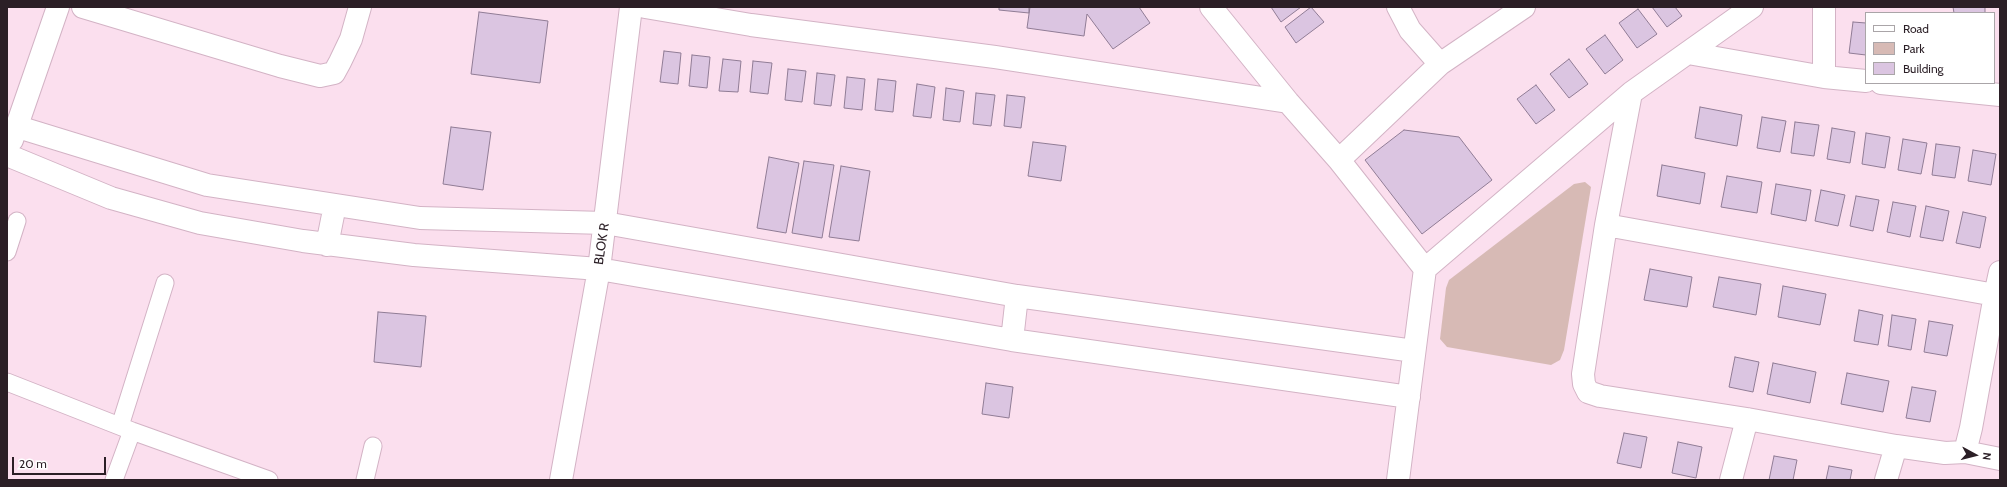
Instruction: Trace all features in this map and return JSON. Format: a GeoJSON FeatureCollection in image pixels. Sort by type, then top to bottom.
{"type":"FeatureCollection","features":[{"type":"Feature","properties":{"kind":"street"},"geometry":{"type":"LineString","coordinates":[[58,7],[18,127],[7,155],[119,200],[200,223],[327,245],[414,255],[598,269],[1012,340],[1409,397]]}},
{"type":"Feature","properties":{"kind":"street"},"geometry":{"type":"LineString","coordinates":[[83,7],[280,66],[320,76],[334,72],[340,62],[351,38],[360,7]]}},
{"type":"Feature","properties":{"kind":"street","name":"BLOK R"},"geometry":{"type":"LineString","coordinates":[[561,480],[605,223],[631,7]]}},
{"type":"Feature","properties":{"kind":"street"},"geometry":{"type":"LineString","coordinates":[[645,7],[752,16],[995,57],[1288,102]]}},
{"type":"Feature","properties":{"kind":"street"},"geometry":{"type":"LineString","coordinates":[[1211,7],[1288,102],[1339,160],[1425,269]]}},
{"type":"Feature","properties":{"kind":"street"},"geometry":{"type":"LineString","coordinates":[[1398,7],[1410,30],[1440,64]]}},
{"type":"Feature","properties":{"kind":"street"},"geometry":{"type":"LineString","coordinates":[[1339,160],[1440,64],[1524,7]]}},
{"type":"Feature","properties":{"kind":"street"},"geometry":{"type":"LineString","coordinates":[[1398,480],[1425,269],[1631,93],[1752,7]]}},
{"type":"Feature","properties":{"kind":"street"},"geometry":{"type":"LineString","coordinates":[[1824,7],[1824,77]]}},
{"type":"Feature","properties":{"kind":"street"},"geometry":{"type":"LineString","coordinates":[[1688,53],[1824,77],[1865,82]]}},
{"type":"Feature","properties":{"kind":"street"},"geometry":{"type":"LineString","coordinates":[[1891,84],[2000,95]]}},
{"type":"Feature","properties":{"kind":"street"},"geometry":{"type":"LineString","coordinates":[[1631,93],[1606,225],[1583,374],[1584,384],[1588,392],[1600,396],[1746,419],[1896,446],[1945,453],[1965,452],[2000,459]]}},
{"type":"Feature","properties":{"kind":"street"},"geometry":{"type":"LineString","coordinates":[[18,127],[207,185],[420,218],[605,223],[1017,296],[1414,351]]}},
{"type":"Feature","properties":{"kind":"street"},"geometry":{"type":"LineString","coordinates":[[327,245],[335,205]]}},
{"type":"Feature","properties":{"kind":"street"},"geometry":{"type":"LineString","coordinates":[[1606,225],[1995,295]]}},
{"type":"Feature","properties":{"kind":"street"},"geometry":{"type":"LineString","coordinates":[[1965,452],[2000,272]]}},
{"type":"Feature","properties":{"kind":"street"},"geometry":{"type":"LineString","coordinates":[[1012,340],[1017,296]]}},
{"type":"Feature","properties":{"kind":"street"},"geometry":{"type":"LineString","coordinates":[[1731,480],[1746,419]]}},
{"type":"Feature","properties":{"kind":"street"},"geometry":{"type":"LineString","coordinates":[[1886,480],[1896,446]]}},
{"type":"Feature","properties":{"kind":"lane"},"geometry":{"type":"LineString","coordinates":[[7,252],[17,221]]}},
{"type":"Feature","properties":{"kind":"lane"},"geometry":{"type":"LineString","coordinates":[[114,480],[126,428],[166,283]]}},
{"type":"Feature","properties":{"kind":"lane"},"geometry":{"type":"LineString","coordinates":[[7,382],[126,428],[269,480]]}},
{"type":"Feature","properties":{"kind":"lane"},"geometry":{"type":"LineString","coordinates":[[365,480],[374,446]]}},
{"type":"Feature","properties":{"kind":"green space"},"geometry":{"type":"Polygon","coordinates":[[[1585,182],[1591,187],[1564,350],[1560,360],[1551,365],[1447,347],[1440,339],[1446,288],[1449,280],[1574,184],[1585,182]]]}},
{"type":"Feature","properties":{"kind":"building"},"geometry":{"type":"Polygon","coordinates":[[[999,7],[1029,7],[1029,13],[999,10],[999,7]]]}},
{"type":"Feature","properties":{"kind":"building"},"geometry":{"type":"Polygon","coordinates":[[[1030,7],[1139,7],[1150,23],[1113,49],[1087,14],[1084,36],[1027,28],[1030,7]]]}},
{"type":"Feature","properties":{"kind":"building"},"geometry":{"type":"Polygon","coordinates":[[[1271,7],[1301,7],[1281,22],[1271,7]]]}},
{"type":"Feature","properties":{"kind":"building"},"geometry":{"type":"Polygon","coordinates":[[[1311,7],[1324,22],[1296,43],[1285,27],[1311,7]]]}},
{"type":"Feature","properties":{"kind":"building"},"geometry":{"type":"Polygon","coordinates":[[[1652,7],[1675,7],[1682,16],[1667,27],[1652,7]]]}},
{"type":"Feature","properties":{"kind":"building"},"geometry":{"type":"Polygon","coordinates":[[[1953,7],[1985,7],[1985,12],[1954,12],[1953,7]]]}},
{"type":"Feature","properties":{"kind":"building"},"geometry":{"type":"Polygon","coordinates":[[[1638,9],[1657,34],[1637,48],[1619,23],[1638,9]]]}},
{"type":"Feature","properties":{"kind":"building"},"geometry":{"type":"Polygon","coordinates":[[[479,12],[548,21],[540,83],[471,74],[479,12]]]}},
{"type":"Feature","properties":{"kind":"building"},"geometry":{"type":"Polygon","coordinates":[[[1853,22],[1865,23],[1865,55],[1849,53],[1853,22]]]}},
{"type":"Feature","properties":{"kind":"building"},"geometry":{"type":"Polygon","coordinates":[[[1605,35],[1623,60],[1605,74],[1586,49],[1605,35]]]}},
{"type":"Feature","properties":{"kind":"building"},"geometry":{"type":"Polygon","coordinates":[[[664,51],[681,53],[678,84],[660,82],[664,51]]]}},
{"type":"Feature","properties":{"kind":"building"},"geometry":{"type":"Polygon","coordinates":[[[692,55],[710,57],[707,88],[689,86],[692,55]]]}},
{"type":"Feature","properties":{"kind":"building"},"geometry":{"type":"Polygon","coordinates":[[[723,59],[741,61],[738,92],[719,91],[723,59]]]}},
{"type":"Feature","properties":{"kind":"building"},"geometry":{"type":"Polygon","coordinates":[[[1569,59],[1588,84],[1569,98],[1550,74],[1569,59]]]}},
{"type":"Feature","properties":{"kind":"building"},"geometry":{"type":"Polygon","coordinates":[[[753,61],[772,63],[768,94],[750,92],[753,61]]]}},
{"type":"Feature","properties":{"kind":"building"},"geometry":{"type":"Polygon","coordinates":[[[788,69],[806,71],[802,102],[785,100],[788,69]]]}},
{"type":"Feature","properties":{"kind":"building"},"geometry":{"type":"Polygon","coordinates":[[[817,73],[835,75],[831,106],[814,104],[817,73]]]}},
{"type":"Feature","properties":{"kind":"building"},"geometry":{"type":"Polygon","coordinates":[[[847,77],[865,79],[862,110],[844,108],[847,77]]]}},
{"type":"Feature","properties":{"kind":"building"},"geometry":{"type":"Polygon","coordinates":[[[878,79],[896,81],[893,112],[875,110],[878,79]]]}},
{"type":"Feature","properties":{"kind":"building"},"geometry":{"type":"Polygon","coordinates":[[[917,84],[935,87],[931,118],[913,116],[917,84]]]}},
{"type":"Feature","properties":{"kind":"building"},"geometry":{"type":"Polygon","coordinates":[[[1536,85],[1555,110],[1536,124],[1517,99],[1536,85]]]}},
{"type":"Feature","properties":{"kind":"building"},"geometry":{"type":"Polygon","coordinates":[[[946,88],[964,91],[960,122],[943,120],[946,88]]]}},
{"type":"Feature","properties":{"kind":"building"},"geometry":{"type":"Polygon","coordinates":[[[976,93],[995,95],[991,126],[973,124],[976,93]]]}},
{"type":"Feature","properties":{"kind":"building"},"geometry":{"type":"Polygon","coordinates":[[[1007,95],[1025,97],[1021,128],[1004,126],[1007,95]]]}},
{"type":"Feature","properties":{"kind":"building"},"geometry":{"type":"Polygon","coordinates":[[[1700,107],[1742,115],[1737,146],[1695,138],[1700,107]]]}},
{"type":"Feature","properties":{"kind":"building"},"geometry":{"type":"Polygon","coordinates":[[[1762,117],[1786,121],[1780,152],[1757,148],[1762,117]]]}},
{"type":"Feature","properties":{"kind":"building"},"geometry":{"type":"Polygon","coordinates":[[[1795,122],[1819,125],[1814,156],[1791,153],[1795,122]]]}},
{"type":"Feature","properties":{"kind":"building"},"geometry":{"type":"Polygon","coordinates":[[[451,127],[491,132],[483,190],[443,184],[451,127]]]}},
{"type":"Feature","properties":{"kind":"building"},"geometry":{"type":"Polygon","coordinates":[[[1832,128],[1855,132],[1850,163],[1827,159],[1832,128]]]}},
{"type":"Feature","properties":{"kind":"building"},"geometry":{"type":"Polygon","coordinates":[[[1404,130],[1459,137],[1492,180],[1422,234],[1365,160],[1404,130]]]}},
{"type":"Feature","properties":{"kind":"building"},"geometry":{"type":"Polygon","coordinates":[[[1866,133],[1890,137],[1885,168],[1862,164],[1866,133]]]}},
{"type":"Feature","properties":{"kind":"building"},"geometry":{"type":"Polygon","coordinates":[[[1903,139],[1927,143],[1921,174],[1898,170],[1903,139]]]}},
{"type":"Feature","properties":{"kind":"building"},"geometry":{"type":"Polygon","coordinates":[[[1033,142],[1066,146],[1061,181],[1028,176],[1033,142]]]}},
{"type":"Feature","properties":{"kind":"building"},"geometry":{"type":"Polygon","coordinates":[[[1936,144],[1960,147],[1955,178],[1932,175],[1936,144]]]}},
{"type":"Feature","properties":{"kind":"building"},"geometry":{"type":"Polygon","coordinates":[[[1973,150],[1996,154],[1991,185],[1968,181],[1973,150]]]}},
{"type":"Feature","properties":{"kind":"building"},"geometry":{"type":"Polygon","coordinates":[[[769,157],[799,163],[786,233],[757,228],[769,157]]]}},
{"type":"Feature","properties":{"kind":"building"},"geometry":{"type":"Polygon","coordinates":[[[804,161],[834,165],[822,238],[792,233],[804,161]]]}},
{"type":"Feature","properties":{"kind":"building"},"geometry":{"type":"Polygon","coordinates":[[[1662,165],[1705,173],[1700,204],[1657,196],[1662,165]]]}},
{"type":"Feature","properties":{"kind":"building"},"geometry":{"type":"Polygon","coordinates":[[[841,166],[870,171],[859,241],[829,237],[841,166]]]}},
{"type":"Feature","properties":{"kind":"building"},"geometry":{"type":"Polygon","coordinates":[[[1727,176],[1762,182],[1757,213],[1721,207],[1727,176]]]}},
{"type":"Feature","properties":{"kind":"building"},"geometry":{"type":"Polygon","coordinates":[[[1776,184],[1811,190],[1806,221],[1771,214],[1776,184]]]}},
{"type":"Feature","properties":{"kind":"building"},"geometry":{"type":"Polygon","coordinates":[[[1821,190],[1845,195],[1838,226],[1815,221],[1821,190]]]}},
{"type":"Feature","properties":{"kind":"building"},"geometry":{"type":"Polygon","coordinates":[[[1856,196],[1879,200],[1873,231],[1850,226],[1856,196]]]}},
{"type":"Feature","properties":{"kind":"building"},"geometry":{"type":"Polygon","coordinates":[[[1893,202],[1916,206],[1910,237],[1887,232],[1893,202]]]}},
{"type":"Feature","properties":{"kind":"building"},"geometry":{"type":"Polygon","coordinates":[[[1926,206],[1949,211],[1943,241],[1920,237],[1926,206]]]}},
{"type":"Feature","properties":{"kind":"building"},"geometry":{"type":"Polygon","coordinates":[[[1963,212],[1986,217],[1980,248],[1956,243],[1963,212]]]}},
{"type":"Feature","properties":{"kind":"building"},"geometry":{"type":"Polygon","coordinates":[[[1650,269],[1692,277],[1687,307],[1644,300],[1650,269]]]}},
{"type":"Feature","properties":{"kind":"building"},"geometry":{"type":"Polygon","coordinates":[[[1719,277],[1761,284],[1756,315],[1713,307],[1719,277]]]}},
{"type":"Feature","properties":{"kind":"building"},"geometry":{"type":"Polygon","coordinates":[[[1783,286],[1826,294],[1820,325],[1778,317],[1783,286]]]}},
{"type":"Feature","properties":{"kind":"building"},"geometry":{"type":"Polygon","coordinates":[[[1859,310],[1883,315],[1878,345],[1854,341],[1859,310]]]}},
{"type":"Feature","properties":{"kind":"building"},"geometry":{"type":"Polygon","coordinates":[[[378,312],[426,316],[421,367],[374,362],[378,312]]]}},
{"type":"Feature","properties":{"kind":"building"},"geometry":{"type":"Polygon","coordinates":[[[1892,315],[1916,319],[1911,350],[1888,346],[1892,315]]]}},
{"type":"Feature","properties":{"kind":"building"},"geometry":{"type":"Polygon","coordinates":[[[1929,321],[1953,325],[1947,356],[1924,352],[1929,321]]]}},
{"type":"Feature","properties":{"kind":"building"},"geometry":{"type":"Polygon","coordinates":[[[1735,357],[1759,362],[1753,392],[1729,387],[1735,357]]]}},
{"type":"Feature","properties":{"kind":"building"},"geometry":{"type":"Polygon","coordinates":[[[1773,363],[1816,372],[1810,403],[1767,394],[1773,363]]]}},
{"type":"Feature","properties":{"kind":"building"},"geometry":{"type":"Polygon","coordinates":[[[1847,373],[1889,381],[1883,412],[1841,404],[1847,373]]]}},
{"type":"Feature","properties":{"kind":"building"},"geometry":{"type":"Polygon","coordinates":[[[986,383],[1013,387],[1009,418],[982,414],[986,383]]]}},
{"type":"Feature","properties":{"kind":"building"},"geometry":{"type":"Polygon","coordinates":[[[1912,387],[1936,391],[1930,422],[1906,418],[1912,387]]]}},
{"type":"Feature","properties":{"kind":"building"},"geometry":{"type":"Polygon","coordinates":[[[1624,433],[1647,437],[1641,468],[1617,463],[1624,433]]]}},
{"type":"Feature","properties":{"kind":"building"},"geometry":{"type":"Polygon","coordinates":[[[1678,442],[1702,447],[1696,478],[1672,473],[1678,442]]]}},
{"type":"Feature","properties":{"kind":"building"},"geometry":{"type":"Polygon","coordinates":[[[1774,456],[1797,460],[1793,480],[1769,480],[1774,456]]]}},
{"type":"Feature","properties":{"kind":"building"},"geometry":{"type":"Polygon","coordinates":[[[1829,466],[1852,470],[1850,480],[1826,480],[1829,466]]]}}]}
